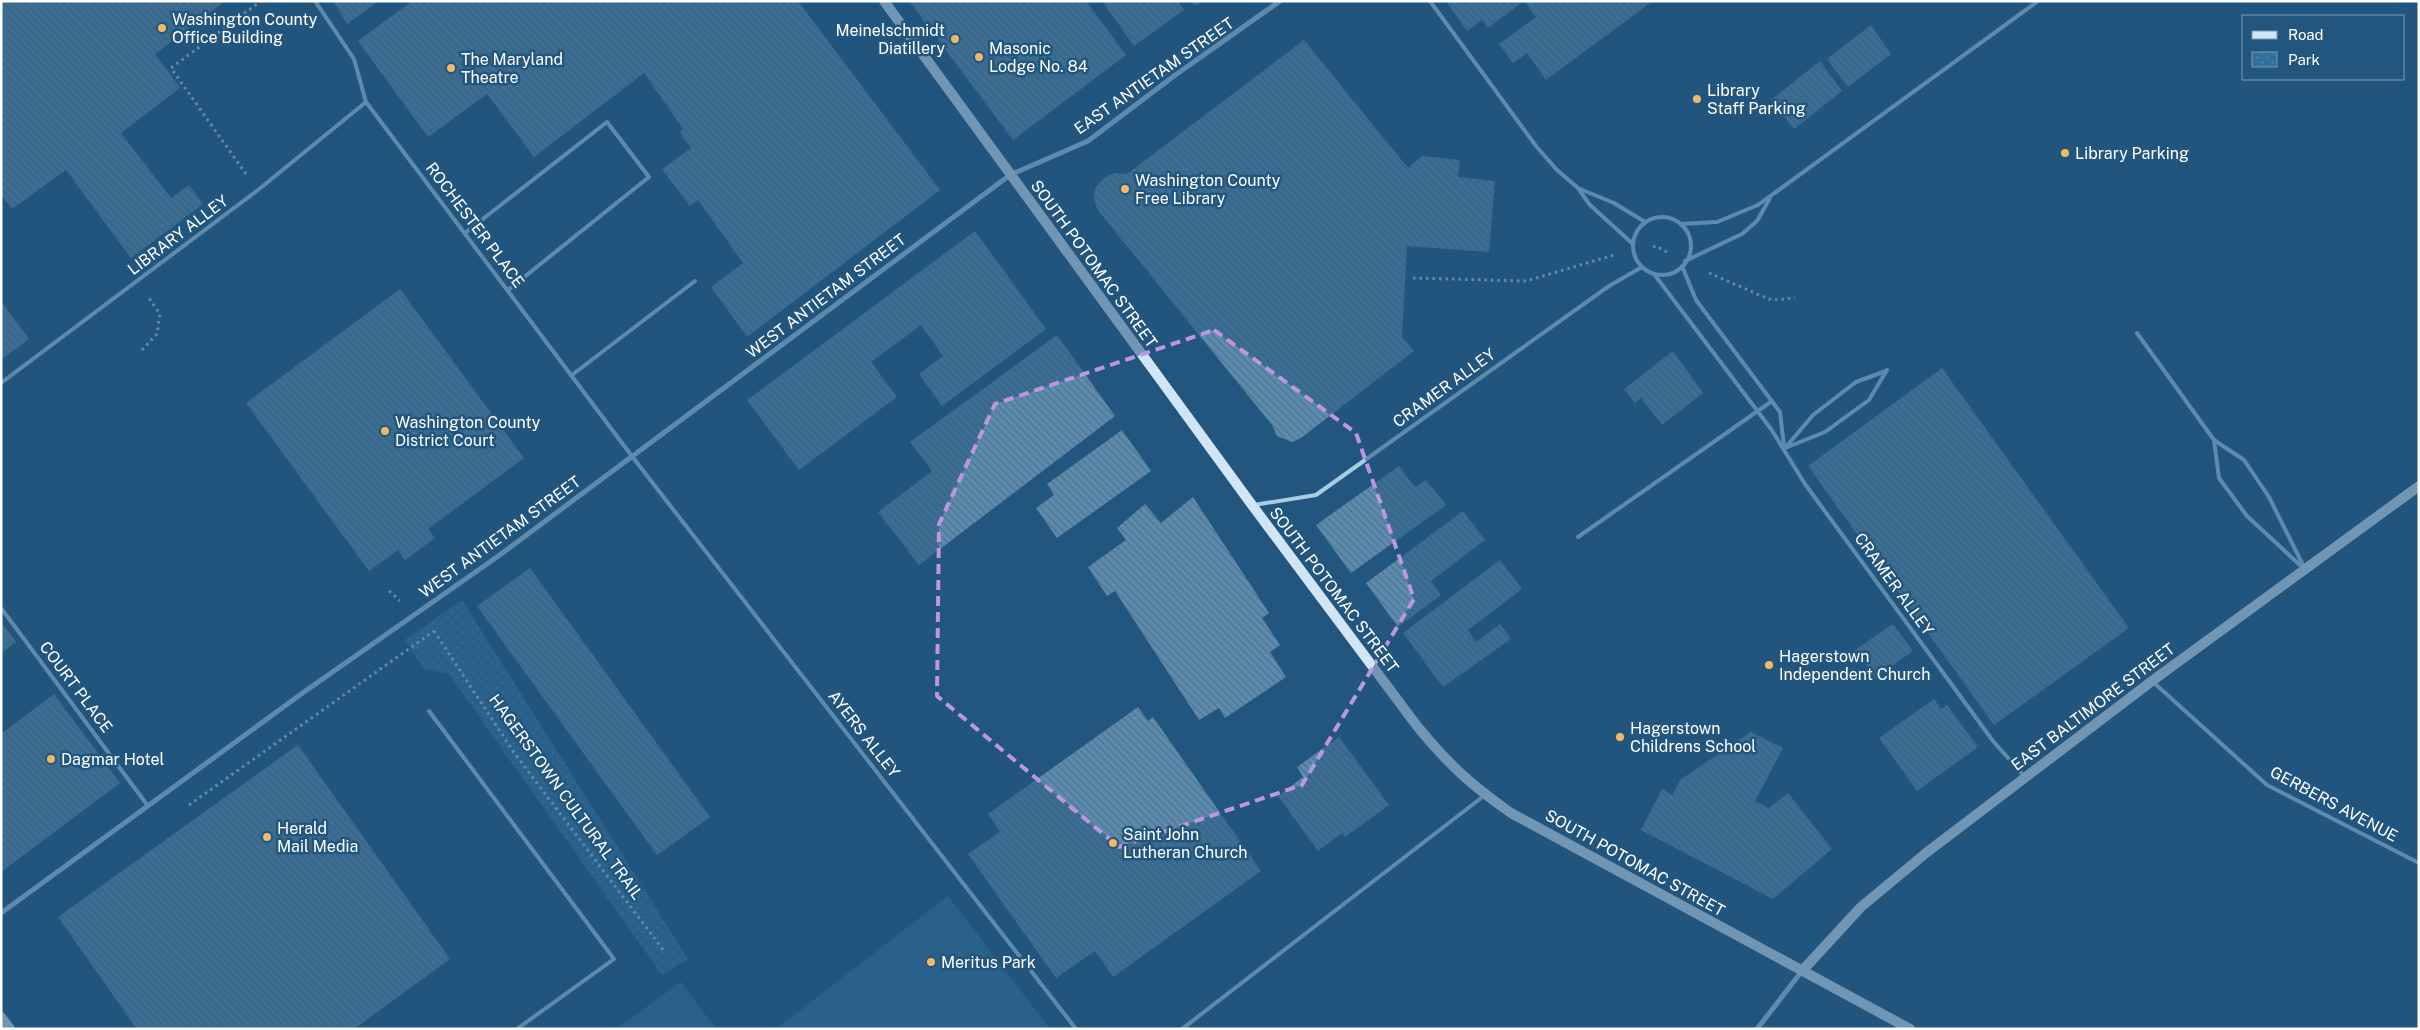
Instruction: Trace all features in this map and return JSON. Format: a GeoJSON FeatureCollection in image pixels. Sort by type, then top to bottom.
{"type":"FeatureCollection","features":[{"type":"Feature","properties":{"kind":"main road","name":"SOUTH POTOMAC STREET"},"geometry":{"type":"LineString","coordinates":[[884,1],[1252,506],[1417,726],[1446,761],[1485,795],[1512,813],[1910,1029]]}},
{"type":"Feature","properties":{"kind":"main road","name":"EAST BALTIMORE STREET"},"geometry":{"type":"LineString","coordinates":[[1802,971],[1875,895],[2152,681],[2419,486]]}},
{"type":"Feature","properties":{"kind":"main road"},"geometry":{"type":"LineString","coordinates":[[1,1017],[10,1029]]}},
{"type":"Feature","properties":{"kind":"street","name":"EAST ANTIETAM STREET"},"geometry":{"type":"LineString","coordinates":[[1010,175],[1088,141],[1280,1]]}},
{"type":"Feature","properties":{"kind":"street","name":"WEST ANTIETAM STREET"},"geometry":{"type":"LineString","coordinates":[[1,912],[304,692],[496,557],[1010,175]]}},
{"type":"Feature","properties":{"kind":"street"},"geometry":{"type":"LineString","coordinates":[[1757,1029],[1802,971]]}},
{"type":"Feature","properties":{"kind":"lane","name":"ROCHESTER PLACE"},"geometry":{"type":"LineString","coordinates":[[315,1],[354,59],[366,102],[631,456]]}},
{"type":"Feature","properties":{"kind":"lane"},"geometry":{"type":"LineString","coordinates":[[1430,1],[1536,146],[1556,169],[1578,188],[1590,205],[1633,244]]}},
{"type":"Feature","properties":{"kind":"lane"},"geometry":{"type":"LineString","coordinates":[[1681,224],[1717,222],[1758,205],[1771,197],[2038,1]]}},
{"type":"Feature","properties":{"kind":"lane","name":"LIBRARY ALLEY"},"geometry":{"type":"LineString","coordinates":[[1,383],[258,190],[366,102]]}},
{"type":"Feature","properties":{"kind":"lane"},"geometry":{"type":"LineString","coordinates":[[465,233],[606,122],[649,177],[508,290]]}},
{"type":"Feature","properties":{"kind":"lane"},"geometry":{"type":"LineString","coordinates":[[1578,188],[1614,203],[1645,222]]}},
{"type":"Feature","properties":{"kind":"lane"},"geometry":{"type":"LineString","coordinates":[[1683,264],[1742,234],[1757,221],[1771,197]]}},
{"type":"Feature","properties":{"kind":"lane"},"geometry":{"type":"LineString","coordinates":[[1642,267],[1635,257],[1633,244],[1636,232],[1645,222],[1657,217],[1670,218],[1681,224],[1689,235],[1691,248],[1683,264],[1678,270],[1666,274],[1654,274]]}},
{"type":"Feature","properties":{"kind":"lane","name":"CRAMER ALLEY"},"geometry":{"type":"LineString","coordinates":[[1683,264],[1696,300],[1780,412],[1785,448]]}},
{"type":"Feature","properties":{"kind":"lane","name":"CRAMER ALLEY"},"geometry":{"type":"LineString","coordinates":[[1252,506],[1316,496],[1609,286],[1642,267],[1654,274],[1785,448],[1805,484],[1993,741],[2025,778]]}},
{"type":"Feature","properties":{"kind":"lane"},"geometry":{"type":"LineString","coordinates":[[572,375],[695,281]]}},
{"type":"Feature","properties":{"kind":"lane"},"geometry":{"type":"LineString","coordinates":[[2137,333],[2214,440],[2244,460],[2269,496],[2305,570]]}},
{"type":"Feature","properties":{"kind":"lane"},"geometry":{"type":"LineString","coordinates":[[1887,370],[1868,400],[1825,432],[1785,448],[1813,415],[1834,398],[1856,382],[1887,370]]}},
{"type":"Feature","properties":{"kind":"lane"},"geometry":{"type":"LineString","coordinates":[[1578,537],[1772,401]]}},
{"type":"Feature","properties":{"kind":"lane"},"geometry":{"type":"LineString","coordinates":[[2214,440],[2219,478],[2247,516],[2305,570]]}},
{"type":"Feature","properties":{"kind":"lane","name":"AYERS ALLEY"},"geometry":{"type":"LineString","coordinates":[[631,456],[834,714],[1076,1029]]}},
{"type":"Feature","properties":{"kind":"lane","name":"COURT PLACE"},"geometry":{"type":"LineString","coordinates":[[1,608],[148,806]]}},
{"type":"Feature","properties":{"kind":"lane","name":"GERBERS AVENUE"},"geometry":{"type":"LineString","coordinates":[[2152,681],[2267,785],[2419,863]]}},
{"type":"Feature","properties":{"kind":"lane"},"geometry":{"type":"LineString","coordinates":[[429,711],[614,959],[517,1029]]}},
{"type":"Feature","properties":{"kind":"lane"},"geometry":{"type":"LineString","coordinates":[[1182,1029],[1485,795]]}},
{"type":"Feature","properties":{"kind":"path"},"geometry":{"type":"LineString","coordinates":[[258,190],[171,68],[261,1]]}},
{"type":"Feature","properties":{"kind":"path"},"geometry":{"type":"LineString","coordinates":[[1648,247],[1656,246],[1670,254]]}},
{"type":"Feature","properties":{"kind":"path"},"geometry":{"type":"LineString","coordinates":[[1413,278],[1526,281],[1614,254]]}},
{"type":"Feature","properties":{"kind":"path"},"geometry":{"type":"LineString","coordinates":[[1702,270],[1772,300],[1795,298]]}},
{"type":"Feature","properties":{"kind":"path"},"geometry":{"type":"LineString","coordinates":[[136,282],[160,314],[157,334],[142,350]]}},
{"type":"Feature","properties":{"kind":"path","name":"HAGERSTOWN CULTURAL TRAIL"},"geometry":{"type":"LineString","coordinates":[[186,808],[434,631],[515,754],[664,951]]}},
{"type":"Feature","properties":{"kind":"highlighted area"},"geometry":{"type":"Polygon","coordinates":[[[1214,330],[1356,433],[1414,599],[1302,785],[1119,847],[937,696],[939,524],[995,404],[1214,330]]]}},
{"type":"Feature","properties":{"kind":"green space"},"geometry":{"type":"Polygon","coordinates":[[[462,600],[688,959],[662,975],[449,674],[424,669],[405,640],[462,600]]]}},
{"type":"Feature","properties":{"kind":"green space","name":"Meritus Park"},"geometry":{"type":"Polygon","coordinates":[[[948,896],[1050,1029],[776,1029],[948,896]]]}},
{"type":"Feature","properties":{"kind":"green space"},"geometry":{"type":"Polygon","coordinates":[[[681,982],[716,1029],[616,1029],[681,982]]]}},
{"type":"Feature","properties":{"kind":"building"},"geometry":{"type":"Polygon","coordinates":[[[1,1],[225,1],[155,54],[180,88],[121,133],[171,198],[189,185],[203,204],[131,258],[66,170],[12,209],[1,195],[1,1]]]}},
{"type":"Feature","properties":{"kind":"building"},"geometry":{"type":"Polygon","coordinates":[[[333,1],[379,1],[347,24],[333,1]]]}},
{"type":"Feature","properties":{"kind":"building"},"geometry":{"type":"Polygon","coordinates":[[[412,1],[798,1],[940,190],[747,337],[711,287],[743,263],[698,200],[690,206],[662,169],[691,148],[679,132],[683,129],[644,73],[534,157],[487,94],[428,137],[358,41],[412,1]]]}},
{"type":"Feature","properties":{"kind":"building"},"geometry":{"type":"Polygon","coordinates":[[[909,1],[1086,1],[1126,55],[1013,140],[909,1]]]}},
{"type":"Feature","properties":{"kind":"building"},"geometry":{"type":"Polygon","coordinates":[[[1102,1],[1178,1],[1184,10],[1134,46],[1102,1]]]}},
{"type":"Feature","properties":{"kind":"building"},"geometry":{"type":"Polygon","coordinates":[[[1191,1],[1202,1],[1195,6],[1191,1]]]}},
{"type":"Feature","properties":{"kind":"building"},"geometry":{"type":"Polygon","coordinates":[[[1446,1],[1524,1],[1488,28],[1482,20],[1467,31],[1446,1]]]}},
{"type":"Feature","properties":{"kind":"building"},"geometry":{"type":"Polygon","coordinates":[[[1524,1],[1648,1],[1650,3],[1546,80],[1527,53],[1513,63],[1499,44],[1536,17],[1524,1]]]}},
{"type":"Feature","properties":{"kind":"building"},"geometry":{"type":"Polygon","coordinates":[[[1871,25],[1891,54],[1848,87],[1827,59],[1871,25]]]}},
{"type":"Feature","properties":{"kind":"building"},"geometry":{"type":"Polygon","coordinates":[[[1304,40],[1408,168],[1422,156],[1460,160],[1458,177],[1495,181],[1489,252],[1407,246],[1402,337],[1414,351],[1301,438],[1292,442],[1277,436],[1272,425],[1101,214],[1096,207],[1094,195],[1096,187],[1104,178],[1115,173],[1127,174],[1304,40]]]}},
{"type":"Feature","properties":{"kind":"building"},"geometry":{"type":"Polygon","coordinates":[[[1820,61],[1842,91],[1794,129],[1771,100],[1820,61]]]}},
{"type":"Feature","properties":{"kind":"building"},"geometry":{"type":"Polygon","coordinates":[[[975,231],[1046,329],[942,406],[919,374],[943,356],[921,325],[871,362],[897,397],[799,470],[747,400],[975,231]]]}},
{"type":"Feature","properties":{"kind":"building","name":"Washington County District Court"},"geometry":{"type":"Polygon","coordinates":[[[400,289],[524,458],[428,529],[435,538],[405,560],[398,550],[369,571],[246,403],[400,289]]]}},
{"type":"Feature","properties":{"kind":"building"},"geometry":{"type":"Polygon","coordinates":[[[1,301],[29,339],[1,360],[1,301]]]}},
{"type":"Feature","properties":{"kind":"building"},"geometry":{"type":"Polygon","coordinates":[[[1057,335],[1115,416],[919,565],[878,512],[932,471],[910,442],[1057,335]]]}},
{"type":"Feature","properties":{"kind":"building"},"geometry":{"type":"Polygon","coordinates":[[[1673,351],[1703,393],[1662,425],[1641,398],[1635,403],[1624,389],[1673,351]]]}},
{"type":"Feature","properties":{"kind":"building"},"geometry":{"type":"Polygon","coordinates":[[[1942,368],[2129,628],[1994,725],[1808,466],[1942,368]]]}},
{"type":"Feature","properties":{"kind":"building"},"geometry":{"type":"Polygon","coordinates":[[[1122,430],[1151,471],[1057,538],[1036,508],[1054,495],[1047,484],[1122,430]]]}},
{"type":"Feature","properties":{"kind":"building"},"geometry":{"type":"Polygon","coordinates":[[[1399,466],[1415,487],[1426,480],[1446,505],[1351,573],[1316,525],[1399,466]]]}},
{"type":"Feature","properties":{"kind":"building"},"geometry":{"type":"Polygon","coordinates":[[[1193,497],[1269,613],[1262,618],[1280,645],[1270,652],[1286,677],[1225,718],[1219,708],[1199,720],[1115,591],[1107,596],[1088,567],[1126,540],[1117,528],[1145,504],[1161,523],[1193,497]]]}},
{"type":"Feature","properties":{"kind":"building"},"geometry":{"type":"Polygon","coordinates":[[[1463,511],[1485,540],[1431,581],[1441,595],[1398,627],[1366,583],[1463,511]]]}},
{"type":"Feature","properties":{"kind":"building"},"geometry":{"type":"Polygon","coordinates":[[[1500,560],[1522,589],[1468,630],[1476,642],[1500,624],[1511,639],[1443,687],[1403,633],[1500,560]]]}},
{"type":"Feature","properties":{"kind":"building"},"geometry":{"type":"Polygon","coordinates":[[[530,568],[710,817],[657,855],[477,606],[530,568]]]}},
{"type":"Feature","properties":{"kind":"building"},"geometry":{"type":"Polygon","coordinates":[[[1,622],[16,642],[1,653],[1,622]]]}},
{"type":"Feature","properties":{"kind":"building"},"geometry":{"type":"Polygon","coordinates":[[[1893,624],[1913,651],[1875,678],[1855,650],[1893,624]]]}},
{"type":"Feature","properties":{"kind":"building","name":"Dagmar Hotel"},"geometry":{"type":"Polygon","coordinates":[[[54,694],[120,783],[1,872],[1,734],[54,694]]]}},
{"type":"Feature","properties":{"kind":"building"},"geometry":{"type":"Polygon","coordinates":[[[1934,699],[1941,709],[1947,705],[1978,747],[1917,791],[1879,738],[1934,699]]]}},
{"type":"Feature","properties":{"kind":"building","name":"Saint John Lutheran Church"},"geometry":{"type":"Polygon","coordinates":[[[1138,707],[1148,721],[1153,717],[1261,871],[1113,977],[1095,951],[1056,978],[968,854],[1000,832],[988,814],[1138,707]]]}},
{"type":"Feature","properties":{"kind":"building"},"geometry":{"type":"Polygon","coordinates":[[[1751,732],[1783,748],[1755,801],[1769,808],[1788,793],[1832,849],[1773,899],[1641,830],[1662,789],[1672,795],[1680,780],[1751,732]]]}},
{"type":"Feature","properties":{"kind":"building","name":"Saint John Lutheran Church"},"geometry":{"type":"Polygon","coordinates":[[[1339,737],[1389,805],[1345,837],[1342,833],[1318,851],[1278,796],[1303,777],[1297,767],[1339,737]]]}},
{"type":"Feature","properties":{"kind":"building","name":"Herald Mail Media"},"geometry":{"type":"Polygon","coordinates":[[[298,745],[450,959],[354,1029],[137,1029],[58,917],[298,745]]]}},
{"type":"Feature","properties":{"kind":"place","name":"Washington County Office Building"},"geometry":{"type":"Point","coordinates":[162,28]}},
{"type":"Feature","properties":{"kind":"place","name":"Meinelschmidt Diatillery"},"geometry":{"type":"Point","coordinates":[955,39]}},
{"type":"Feature","properties":{"kind":"place","name":"Masonic Lodge No. 84"},"geometry":{"type":"Point","coordinates":[979,57]}},
{"type":"Feature","properties":{"kind":"place","name":"The Maryland Theatre"},"geometry":{"type":"Point","coordinates":[451,68]}},
{"type":"Feature","properties":{"kind":"place","name":"Library Staff Parking"},"geometry":{"type":"Point","coordinates":[1697,99]}},
{"type":"Feature","properties":{"kind":"place","name":"Library Parking"},"geometry":{"type":"Point","coordinates":[2065,153]}},
{"type":"Feature","properties":{"kind":"place","name":"Washington County Free Library"},"geometry":{"type":"Point","coordinates":[1125,189]}},
{"type":"Feature","properties":{"kind":"place","name":"Washington County District Court"},"geometry":{"type":"Point","coordinates":[385,431]}},
{"type":"Feature","properties":{"kind":"place","name":"Hagerstown Independent Church"},"geometry":{"type":"Point","coordinates":[1769,665]}},
{"type":"Feature","properties":{"kind":"place","name":"Hagerstown Childrens School"},"geometry":{"type":"Point","coordinates":[1620,737]}},
{"type":"Feature","properties":{"kind":"place","name":"Dagmar Hotel"},"geometry":{"type":"Point","coordinates":[51,759]}},
{"type":"Feature","properties":{"kind":"place","name":"Herald Mail Media"},"geometry":{"type":"Point","coordinates":[267,837]}},
{"type":"Feature","properties":{"kind":"place","name":"Saint John Lutheran Church"},"geometry":{"type":"Point","coordinates":[1113,843]}},
{"type":"Feature","properties":{"kind":"place","name":"Meritus Park"},"geometry":{"type":"Point","coordinates":[931,962]}}]}
